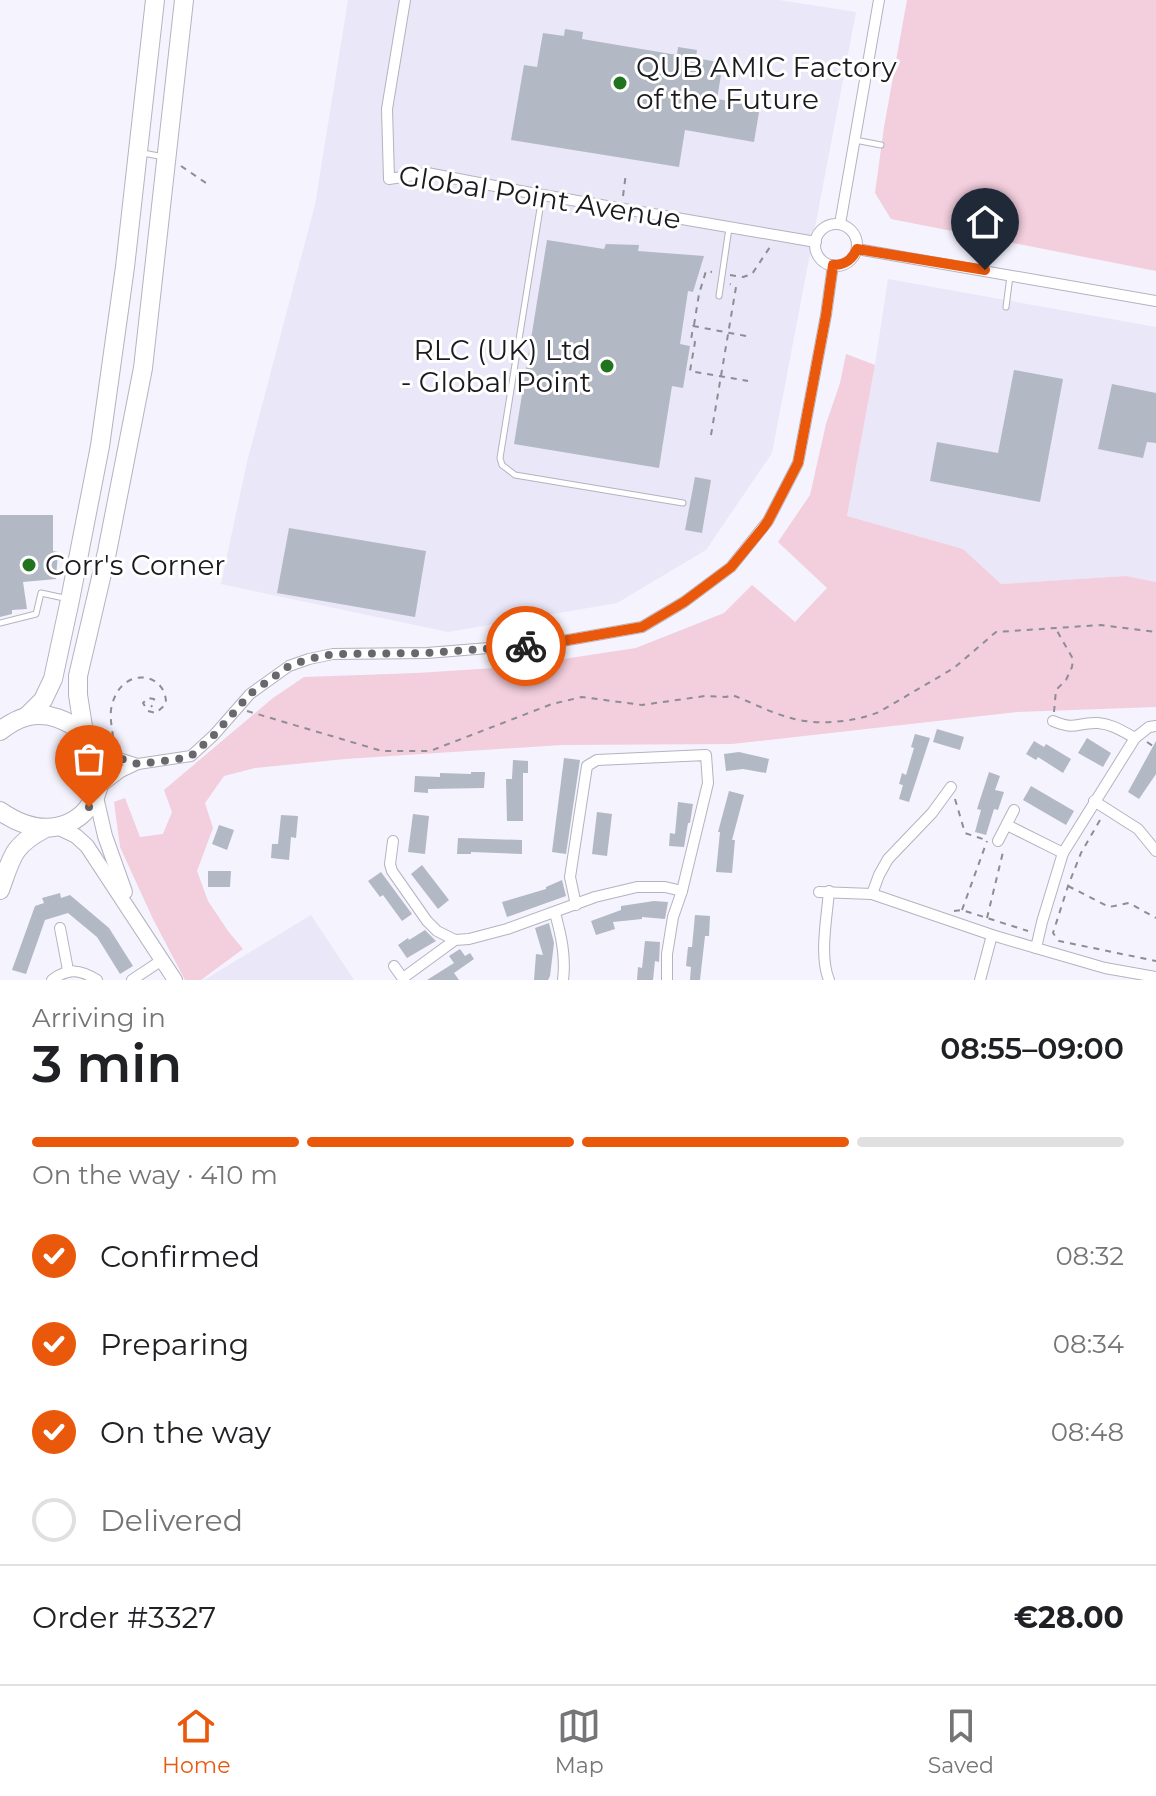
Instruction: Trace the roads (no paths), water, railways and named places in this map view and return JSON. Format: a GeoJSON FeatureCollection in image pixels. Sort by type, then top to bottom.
{"type":"FeatureCollection","features":[{"type":"Feature","properties":{"kind":"highway"},"geometry":{"type":"LineString","coordinates":[[0,731],[25,716],[43,700],[53,679],[70,600],[100,446],[113,359],[155,0]]}},
{"type":"Feature","properties":{"kind":"highway"},"geometry":{"type":"LineString","coordinates":[[0,890],[19,845],[28,837],[70,823],[82,815],[97,793],[100,767],[96,751],[84,733],[78,676],[111,537],[143,368],[184,0]]}},
{"type":"Feature","properties":{"kind":"highway"},"geometry":{"type":"LineString","coordinates":[[25,716],[46,715],[84,733]]}},
{"type":"Feature","properties":{"kind":"highway"},"geometry":{"type":"LineString","coordinates":[[0,811],[21,823],[51,828]]}},
{"type":"Feature","properties":{"kind":"main road"},"geometry":{"type":"LineString","coordinates":[[0,717],[25,716]]}},
{"type":"Feature","properties":{"kind":"main road"},"geometry":{"type":"LineString","coordinates":[[97,793],[105,836],[138,922]]}},
{"type":"Feature","properties":{"kind":"main road"},"geometry":{"type":"LineString","coordinates":[[51,828],[76,836],[87,846],[175,980]]}},
{"type":"Feature","properties":{"kind":"street","name":"Global Point Avenue"},"geometry":{"type":"LineString","coordinates":[[405,0],[387,109],[389,179],[427,173],[816,242]]}},
{"type":"Feature","properties":{"kind":"street"},"geometry":{"type":"LineString","coordinates":[[840,224],[879,0]]}},
{"type":"Feature","properties":{"kind":"street"},"geometry":{"type":"LineString","coordinates":[[840,224],[854,233],[857,249],[851,260],[833,265],[820,257],[816,242],[821,230],[840,224]]}},
{"type":"Feature","properties":{"kind":"street"},"geometry":{"type":"LineString","coordinates":[[857,249],[1156,301]]}},
{"type":"Feature","properties":{"kind":"street"},"geometry":{"type":"LineString","coordinates":[[97,793],[121,772],[138,764],[191,756],[250,694],[289,666],[309,659],[333,654],[427,653],[551,643],[642,627],[684,602],[731,567],[768,521],[798,463],[833,265]]}},
{"type":"Feature","properties":{"kind":"street"},"geometry":{"type":"LineString","coordinates":[[1053,721],[1069,728],[1087,723],[1111,725],[1135,738]]}},
{"type":"Feature","properties":{"kind":"street"},"geometry":{"type":"LineString","coordinates":[[1036,948],[1063,853],[1135,738],[1149,727],[1156,726]]}},
{"type":"Feature","properties":{"kind":"street"},"geometry":{"type":"LineString","coordinates":[[96,751],[138,764]]}},
{"type":"Feature","properties":{"kind":"street"},"geometry":{"type":"LineString","coordinates":[[576,905],[570,877],[587,766],[597,760],[706,755],[708,783],[668,941],[667,980]]}},
{"type":"Feature","properties":{"kind":"street"},"geometry":{"type":"LineString","coordinates":[[872,894],[888,859],[932,813],[951,787]]}},
{"type":"Feature","properties":{"kind":"street"},"geometry":{"type":"LineString","coordinates":[[1094,801],[1138,829],[1156,851]]}},
{"type":"Feature","properties":{"kind":"street"},"geometry":{"type":"LineString","coordinates":[[993,840],[1007,825],[1014,810]]}},
{"type":"Feature","properties":{"kind":"street"},"geometry":{"type":"LineString","coordinates":[[1007,825],[1063,853]]}},
{"type":"Feature","properties":{"kind":"street"},"geometry":{"type":"LineString","coordinates":[[393,841],[392,871],[427,921],[437,931],[455,940],[507,929],[595,897],[637,887],[665,887],[682,891]]}},
{"type":"Feature","properties":{"kind":"street"},"geometry":{"type":"LineString","coordinates":[[829,980],[826,973],[824,891],[872,894],[1036,948],[1105,968],[1156,977]]}},
{"type":"Feature","properties":{"kind":"street"},"geometry":{"type":"LineString","coordinates":[[555,913],[563,945],[563,980]]}},
{"type":"Feature","properties":{"kind":"street"},"geometry":{"type":"LineString","coordinates":[[60,928],[68,970]]}},
{"type":"Feature","properties":{"kind":"street"},"geometry":{"type":"LineString","coordinates":[[980,980],[992,935]]}},
{"type":"Feature","properties":{"kind":"street"},"geometry":{"type":"LineString","coordinates":[[394,966],[403,979],[455,940]]}},
{"type":"Feature","properties":{"kind":"street"},"geometry":{"type":"LineString","coordinates":[[132,980],[162,960]]}},
{"type":"Feature","properties":{"kind":"street"},"geometry":{"type":"LineString","coordinates":[[1099,980],[1105,968]]}},
{"type":"Feature","properties":{"kind":"street"},"geometry":{"type":"LineString","coordinates":[[52,980],[68,970],[83,972],[97,980]]}},
{"type":"Feature","properties":{"kind":"lane"},"geometry":{"type":"LineString","coordinates":[[152,29],[180,34]]}},
{"type":"Feature","properties":{"kind":"lane"},"geometry":{"type":"LineString","coordinates":[[854,139],[881,145]]}},
{"type":"Feature","properties":{"kind":"lane"},"geometry":{"type":"LineString","coordinates":[[138,152],[166,158]]}},
{"type":"Feature","properties":{"kind":"lane"},"geometry":{"type":"LineString","coordinates":[[542,195],[500,458],[502,465],[515,475],[683,503]]}},
{"type":"Feature","properties":{"kind":"lane"},"geometry":{"type":"LineString","coordinates":[[719,296],[729,227]]}},
{"type":"Feature","properties":{"kind":"lane"},"geometry":{"type":"LineString","coordinates":[[1006,307],[1011,275]]}},
{"type":"Feature","properties":{"kind":"lane"},"geometry":{"type":"LineString","coordinates":[[0,623],[36,614],[41,593],[70,600]]}},
{"type":"Feature","properties":{"kind":"place","name":"QUB AMIC Factory of the Future"},"geometry":{"type":"Point","coordinates":[620,83]}},
{"type":"Feature","properties":{"kind":"place","name":"RLC (UK) Ltd - Global Point"},"geometry":{"type":"Point","coordinates":[607,366]}},
{"type":"Feature","properties":{"kind":"place","name":"Corr's Corner"},"geometry":{"type":"Point","coordinates":[29,565]}}]}
